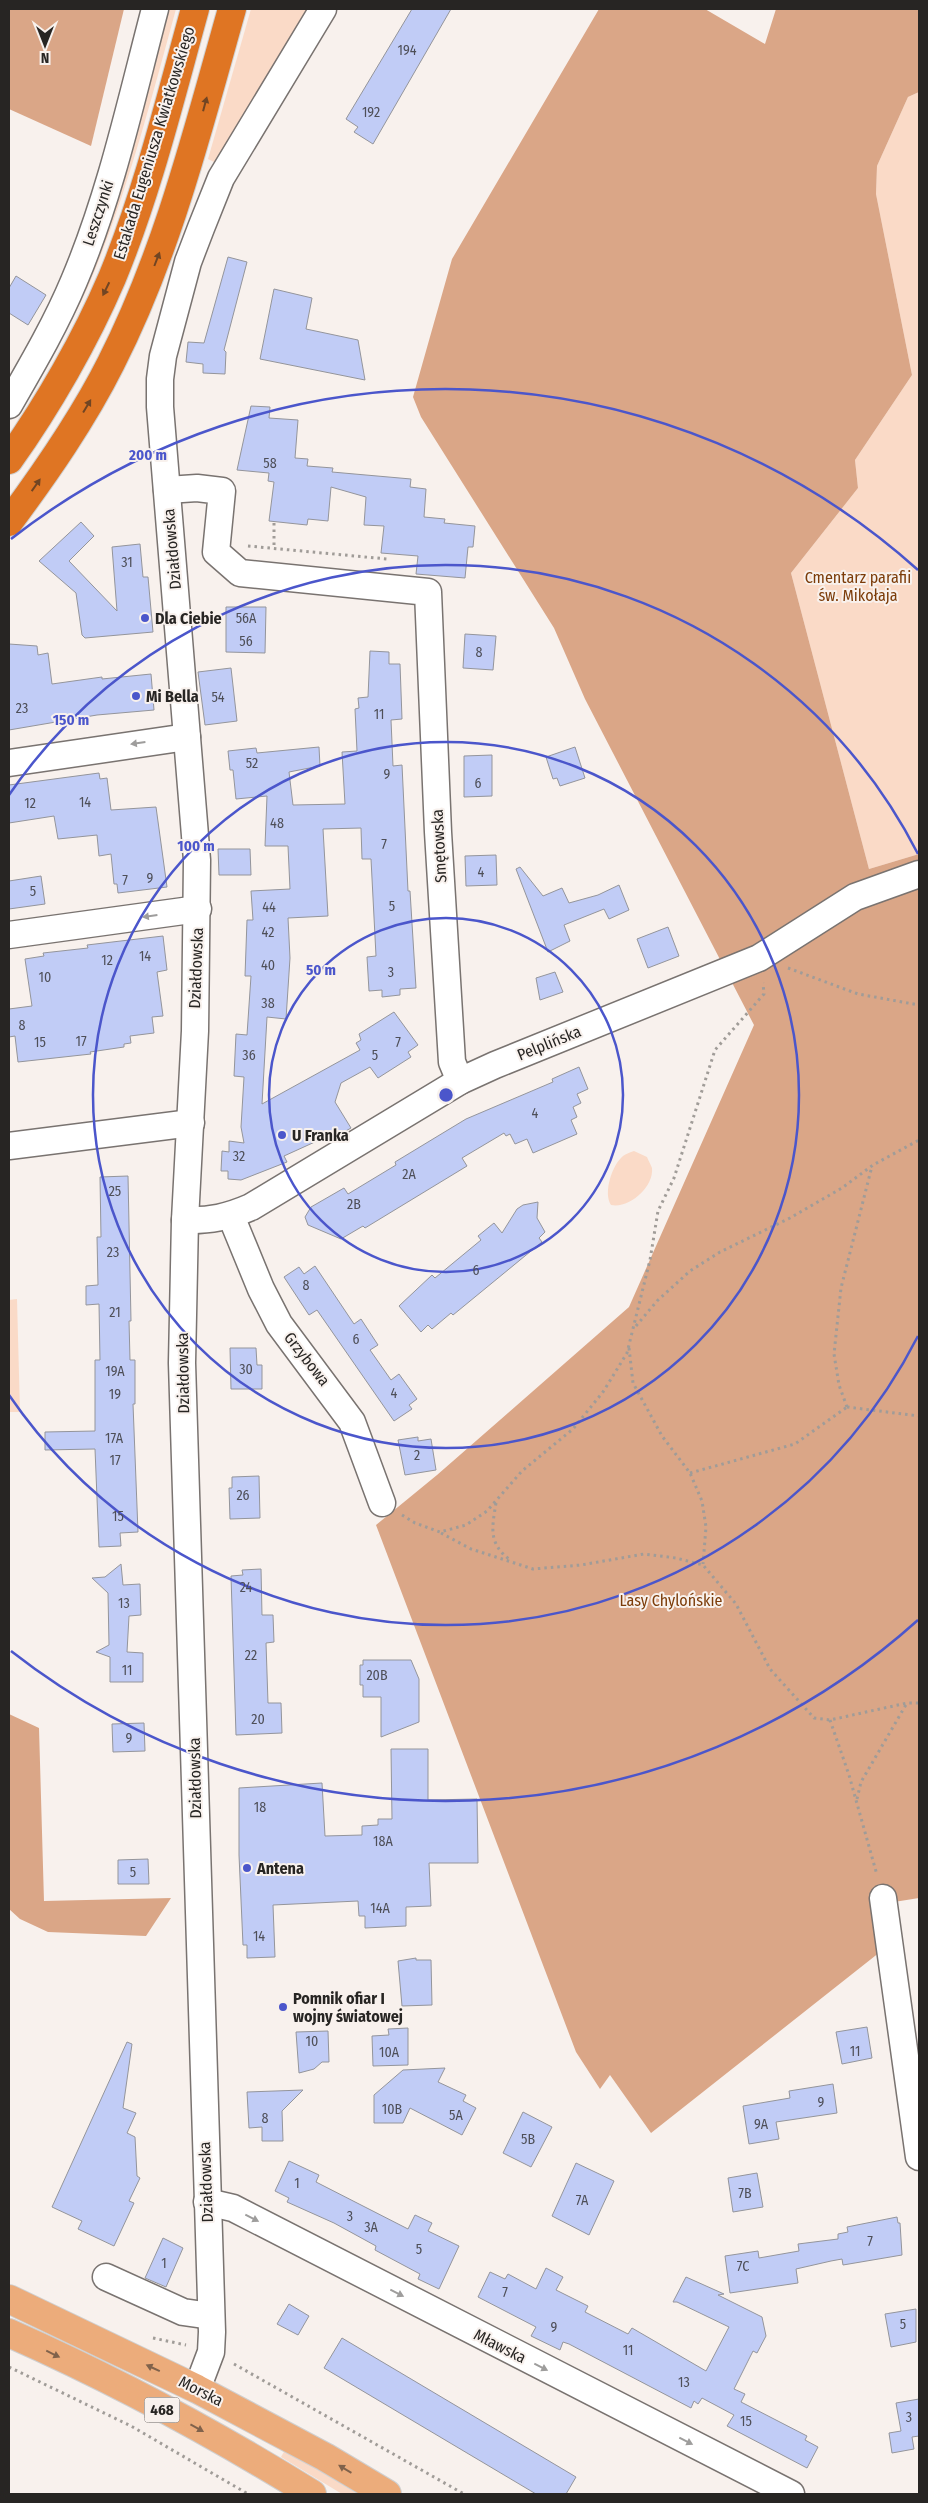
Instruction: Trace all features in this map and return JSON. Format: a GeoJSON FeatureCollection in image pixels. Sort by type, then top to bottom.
{"type":"FeatureCollection","features":[{"type":"Feature","properties":{"kind":"highway","name":"Estakada Eugeniusza Kwiatkowskiego"},"geometry":{"type":"LineString","coordinates":[[9,460],[62,374],[111,279],[153,157],[195,9]]}},
{"type":"Feature","properties":{"kind":"highway"},"geometry":{"type":"LineString","coordinates":[[9,522],[62,448],[94,394],[111,364],[142,296],[190,159],[232,9]]}},
{"type":"Feature","properties":{"kind":"main road","name":"Morska"},"geometry":{"type":"LineString","coordinates":[[9,2299],[197,2389],[324,2457],[387,2494]]}},
{"type":"Feature","properties":{"kind":"main road","name":"468"},"geometry":{"type":"LineString","coordinates":[[9,2333],[191,2425],[312,2494]]}},
{"type":"Feature","properties":{"kind":"street","name":"Leszczynki"},"geometry":{"type":"LineString","coordinates":[[9,405],[39,354],[74,282],[103,203],[155,9]]}},
{"type":"Feature","properties":{"kind":"street","name":"Działdowska"},"geometry":{"type":"LineString","coordinates":[[197,2389],[211,2352],[211,2316],[182,1363],[185,1220],[191,1123],[198,909],[197,860],[160,407],[160,379],[163,356],[188,262],[221,178],[323,9]]}},
{"type":"Feature","properties":{"kind":"street"},"geometry":{"type":"LineString","coordinates":[[167,490],[197,488],[222,491],[217,543]]}},
{"type":"Feature","properties":{"kind":"street","name":"Smętowska"},"geometry":{"type":"LineString","coordinates":[[217,543],[216,552],[240,573],[428,592],[438,832],[452,1062],[460,1081]]}},
{"type":"Feature","properties":{"kind":"street"},"geometry":{"type":"LineString","coordinates":[[9,763],[187,737]]}},
{"type":"Feature","properties":{"kind":"street","name":"Pelplińska"},"geometry":{"type":"LineString","coordinates":[[185,1220],[208,1221],[230,1216],[251,1207],[460,1081],[759,958],[855,897],[919,874]]}},
{"type":"Feature","properties":{"kind":"street"},"geometry":{"type":"LineString","coordinates":[[9,935],[198,909]]}},
{"type":"Feature","properties":{"kind":"street"},"geometry":{"type":"LineString","coordinates":[[9,1146],[191,1123]]}},
{"type":"Feature","properties":{"kind":"street","name":"Grzybowa"},"geometry":{"type":"LineString","coordinates":[[230,1216],[260,1289],[280,1324],[352,1422],[382,1503]]}},
{"type":"Feature","properties":{"kind":"street"},"geometry":{"type":"LineString","coordinates":[[884,1898],[919,2157]]}},
{"type":"Feature","properties":{"kind":"street","name":"Mławska"},"geometry":{"type":"LineString","coordinates":[[207,2202],[233,2208],[791,2494]]}},
{"type":"Feature","properties":{"kind":"street"},"geometry":{"type":"LineString","coordinates":[[106,2277],[183,2312],[211,2316]]}},
{"type":"Feature","properties":{"kind":"path"},"geometry":{"type":"LineString","coordinates":[[274,523],[274,548]]}},
{"type":"Feature","properties":{"kind":"path"},"geometry":{"type":"LineString","coordinates":[[217,543],[387,559]]}},
{"type":"Feature","properties":{"kind":"path"},"geometry":{"type":"LineString","coordinates":[[440,1532],[466,1525],[496,1503],[522,1471],[573,1429],[603,1392],[629,1345],[650,1260],[658,1211],[674,1178],[715,1050],[764,994],[759,958],[858,994],[919,1006]]}},
{"type":"Feature","properties":{"kind":"path"},"geometry":{"type":"LineString","coordinates":[[634,1328],[657,1301],[690,1271],[720,1252],[790,1218],[842,1188],[872,1165],[919,1140]]}},
{"type":"Feature","properties":{"kind":"path"},"geometry":{"type":"LineString","coordinates":[[847,1407],[839,1386],[834,1354],[840,1288],[872,1165]]}},
{"type":"Feature","properties":{"kind":"path"},"geometry":{"type":"LineString","coordinates":[[629,1345],[633,1384],[662,1436],[690,1474],[702,1501],[706,1527],[703,1565]]}},
{"type":"Feature","properties":{"kind":"path"},"geometry":{"type":"LineString","coordinates":[[690,1474],[795,1444],[847,1407],[919,1416]]}},
{"type":"Feature","properties":{"kind":"path"},"geometry":{"type":"LineString","coordinates":[[382,1503],[415,1523],[440,1532],[471,1549],[533,1569],[581,1565],[644,1554],[676,1558],[703,1565],[736,1604],[770,1669],[814,1718],[830,1720],[907,1703],[919,1703]]}},
{"type":"Feature","properties":{"kind":"path"},"geometry":{"type":"LineString","coordinates":[[496,1503],[491,1534],[500,1552],[512,1562]]}},
{"type":"Feature","properties":{"kind":"path"},"geometry":{"type":"LineString","coordinates":[[857,1802],[861,1782],[907,1703]]}},
{"type":"Feature","properties":{"kind":"path"},"geometry":{"type":"LineString","coordinates":[[830,1720],[857,1802],[884,1898]]}},
{"type":"Feature","properties":{"kind":"path"},"geometry":{"type":"LineString","coordinates":[[211,2352],[248,2370],[464,2494]]}},
{"type":"Feature","properties":{"kind":"path"},"geometry":{"type":"LineString","coordinates":[[9,2367],[131,2426],[248,2494]]}},
{"type":"Feature","properties":{"kind":"green space"},"geometry":{"type":"Polygon","coordinates":[[[9,9],[124,9],[91,146],[9,109],[9,9]]]}},
{"type":"Feature","properties":{"kind":"green space"},"geometry":{"type":"Polygon","coordinates":[[[167,9],[176,9],[138,147],[116,215],[84,295],[36,383],[167,9]]]}},
{"type":"Feature","properties":{"kind":"green space"},"geometry":{"type":"Polygon","coordinates":[[[251,9],[311,9],[216,163],[208,159],[251,9]]]}},
{"type":"Feature","properties":{"kind":"green space","name":"Lasy Chylońskie"},"geometry":{"type":"Polygon","coordinates":[[[599,9],[705,9],[765,44],[776,9],[919,9],[919,92],[908,97],[877,166],[876,194],[912,375],[855,460],[858,488],[791,573],[869,869],[919,854],[919,1898],[894,1902],[899,1937],[651,2133],[610,2075],[600,2089],[576,2052],[376,1525],[437,1475],[629,1307],[754,1025],[585,699],[554,628],[421,417],[413,397],[452,259],[599,9]]]}},
{"type":"Feature","properties":{"kind":"green space","name":"Cmentarz parafii św. Mikołaja"},"geometry":{"type":"Polygon","coordinates":[[[919,92],[919,854],[869,869],[791,573],[858,488],[855,460],[912,375],[876,194],[877,166],[908,97],[919,92]]]}},
{"type":"Feature","properties":{"kind":"green space"},"geometry":{"type":"Polygon","coordinates":[[[634,1151],[647,1157],[652,1168],[652,1175],[645,1189],[639,1195],[625,1204],[611,1205],[608,1187],[612,1172],[623,1156],[634,1151]]]}},
{"type":"Feature","properties":{"kind":"green space"},"geometry":{"type":"Polygon","coordinates":[[[17,1299],[20,1412],[9,1412],[9,1300],[17,1299]]]}},
{"type":"Feature","properties":{"kind":"green space"},"geometry":{"type":"Polygon","coordinates":[[[9,1714],[39,1728],[44,1901],[171,1898],[146,1936],[48,1932],[20,1919],[9,1909],[9,1714]]]}},
{"type":"Feature","properties":{"kind":"green space"},"geometry":{"type":"Polygon","coordinates":[[[285,2450],[358,2494],[342,2494],[281,2457],[285,2450]]]}},
{"type":"Feature","properties":{"kind":"building"},"geometry":{"type":"Polygon","coordinates":[[[412,9],[451,9],[373,144],[354,132],[358,127],[346,119],[412,9]]]}},
{"type":"Feature","properties":{"kind":"building"},"geometry":{"type":"Polygon","coordinates":[[[228,257],[247,262],[224,350],[226,352],[225,374],[203,373],[203,364],[186,362],[188,342],[204,343],[228,257]]]}},
{"type":"Feature","properties":{"kind":"building"},"geometry":{"type":"Polygon","coordinates":[[[16,276],[46,295],[28,325],[9,313],[9,288],[16,276]]]}},
{"type":"Feature","properties":{"kind":"building"},"geometry":{"type":"Polygon","coordinates":[[[274,289],[312,298],[306,329],[358,340],[365,380],[260,359],[274,289]]]}},
{"type":"Feature","properties":{"kind":"building"},"geometry":{"type":"Polygon","coordinates":[[[251,406],[270,407],[269,418],[298,420],[295,458],[308,459],[307,466],[333,468],[332,472],[411,479],[410,487],[426,489],[424,517],[445,519],[444,523],[475,526],[473,547],[468,547],[465,578],[416,574],[418,556],[381,553],[384,526],[364,525],[366,497],[331,487],[328,521],[308,519],[307,525],[269,521],[274,482],[268,481],[269,473],[237,470],[251,406]]]}},
{"type":"Feature","properties":{"kind":"building"},"geometry":{"type":"Polygon","coordinates":[[[81,522],[94,536],[69,561],[117,611],[112,547],[140,544],[143,577],[148,577],[153,632],[85,638],[82,635],[76,593],[39,561],[81,522]]]}},
{"type":"Feature","properties":{"kind":"building"},"geometry":{"type":"Polygon","coordinates":[[[226,607],[266,607],[265,653],[226,652],[226,607]]]}},
{"type":"Feature","properties":{"kind":"building"},"geometry":{"type":"Polygon","coordinates":[[[465,634],[496,636],[493,670],[463,668],[465,634]]]}},
{"type":"Feature","properties":{"kind":"building"},"geometry":{"type":"Polygon","coordinates":[[[9,644],[37,646],[38,655],[48,653],[52,684],[102,677],[102,679],[151,674],[154,710],[97,715],[9,730],[9,644]]]}},
{"type":"Feature","properties":{"kind":"building"},"geometry":{"type":"Polygon","coordinates":[[[370,651],[389,652],[389,664],[400,664],[402,719],[391,720],[393,766],[402,765],[408,891],[410,891],[416,988],[400,989],[400,995],[382,997],[382,990],[369,991],[367,957],[376,956],[371,859],[362,859],[361,828],[323,829],[328,916],[288,918],[290,958],[286,1019],[267,1017],[262,1104],[360,1050],[356,1043],[361,1040],[359,1034],[394,1012],[418,1045],[408,1052],[411,1057],[378,1078],[370,1067],[341,1083],[335,1102],[351,1128],[330,1140],[328,1136],[284,1156],[287,1162],[241,1180],[228,1179],[228,1171],[221,1171],[222,1151],[229,1152],[229,1141],[244,1143],[241,1127],[244,1077],[234,1076],[236,1034],[247,1035],[251,976],[245,976],[247,920],[253,920],[251,891],[290,889],[288,846],[265,846],[267,796],[236,799],[233,770],[230,770],[228,751],[256,748],[257,753],[319,747],[320,766],[289,772],[293,805],[345,804],[342,752],[357,751],[355,709],[359,708],[358,698],[368,697],[370,651]]]}},
{"type":"Feature","properties":{"kind":"building"},"geometry":{"type":"Polygon","coordinates":[[[231,668],[237,721],[205,725],[198,672],[231,668]]]}},
{"type":"Feature","properties":{"kind":"building"},"geometry":{"type":"Polygon","coordinates":[[[575,747],[585,778],[560,786],[557,778],[553,779],[546,757],[575,747]]]}},
{"type":"Feature","properties":{"kind":"building"},"geometry":{"type":"Polygon","coordinates":[[[492,755],[492,796],[464,797],[464,756],[492,755]]]}},
{"type":"Feature","properties":{"kind":"building"},"geometry":{"type":"Polygon","coordinates":[[[99,773],[100,779],[107,778],[111,810],[156,807],[167,887],[118,893],[117,884],[114,884],[111,854],[99,856],[97,835],[58,839],[54,816],[9,823],[9,785],[99,773]]]}},
{"type":"Feature","properties":{"kind":"building"},"geometry":{"type":"Polygon","coordinates":[[[218,849],[250,849],[251,875],[219,875],[218,849]]]}},
{"type":"Feature","properties":{"kind":"building"},"geometry":{"type":"Polygon","coordinates":[[[496,855],[497,885],[466,886],[465,856],[496,855]]]}},
{"type":"Feature","properties":{"kind":"building"},"geometry":{"type":"Polygon","coordinates":[[[520,867],[543,896],[562,888],[569,903],[598,895],[619,885],[629,910],[609,919],[604,909],[564,925],[570,941],[548,952],[516,869],[520,867]]]}},
{"type":"Feature","properties":{"kind":"building"},"geometry":{"type":"Polygon","coordinates":[[[41,876],[45,904],[9,909],[9,881],[41,876]]]}},
{"type":"Feature","properties":{"kind":"building"},"geometry":{"type":"Polygon","coordinates":[[[668,927],[679,956],[648,968],[637,939],[668,927]]]}},
{"type":"Feature","properties":{"kind":"building"},"geometry":{"type":"Polygon","coordinates":[[[163,936],[167,970],[157,972],[163,1016],[152,1017],[154,1033],[130,1036],[131,1043],[124,1044],[124,1047],[90,1052],[91,1054],[18,1062],[15,1036],[9,1037],[9,1009],[32,1006],[25,959],[44,956],[43,953],[88,948],[87,945],[163,936]]]}},
{"type":"Feature","properties":{"kind":"building"},"geometry":{"type":"Polygon","coordinates":[[[555,972],[563,992],[540,1000],[536,978],[555,972]]]}},
{"type":"Feature","properties":{"kind":"building"},"geometry":{"type":"Polygon","coordinates":[[[579,1067],[588,1089],[577,1094],[581,1103],[573,1107],[577,1117],[571,1120],[577,1134],[533,1153],[527,1139],[515,1144],[510,1134],[506,1136],[504,1133],[462,1158],[467,1166],[365,1228],[363,1226],[341,1239],[308,1225],[305,1217],[311,1207],[344,1188],[348,1194],[396,1165],[395,1162],[466,1119],[553,1082],[552,1079],[579,1067]]]}},
{"type":"Feature","properties":{"kind":"building"},"geometry":{"type":"Polygon","coordinates":[[[128,1176],[130,1360],[135,1360],[135,1404],[133,1404],[138,1532],[120,1533],[121,1546],[99,1547],[95,1449],[45,1450],[45,1432],[95,1431],[95,1360],[100,1360],[99,1304],[86,1305],[86,1286],[98,1285],[97,1237],[101,1237],[100,1177],[128,1176]]]}},
{"type":"Feature","properties":{"kind":"building"},"geometry":{"type":"Polygon","coordinates":[[[538,1202],[537,1218],[545,1232],[539,1238],[542,1242],[453,1315],[451,1313],[432,1329],[428,1325],[421,1332],[399,1306],[432,1275],[435,1278],[481,1240],[478,1236],[494,1223],[502,1233],[517,1209],[523,1205],[538,1202]]]}},
{"type":"Feature","properties":{"kind":"building"},"geometry":{"type":"Polygon","coordinates":[[[315,1266],[354,1324],[361,1319],[378,1345],[370,1350],[391,1380],[399,1374],[417,1399],[409,1405],[412,1409],[394,1421],[317,1310],[309,1315],[284,1277],[299,1267],[304,1274],[315,1266]]]}},
{"type":"Feature","properties":{"kind":"building"},"geometry":{"type":"Polygon","coordinates":[[[230,1348],[256,1348],[257,1365],[262,1365],[262,1389],[231,1389],[230,1348]]]}},
{"type":"Feature","properties":{"kind":"building"},"geometry":{"type":"Polygon","coordinates":[[[418,1437],[418,1441],[431,1439],[436,1470],[405,1475],[398,1440],[418,1437]]]}},
{"type":"Feature","properties":{"kind":"building"},"geometry":{"type":"Polygon","coordinates":[[[259,1476],[260,1518],[230,1519],[229,1488],[232,1488],[232,1477],[259,1476]]]}},
{"type":"Feature","properties":{"kind":"building"},"geometry":{"type":"Polygon","coordinates":[[[121,1564],[123,1585],[140,1584],[141,1615],[129,1616],[127,1652],[143,1653],[143,1682],[110,1682],[110,1657],[96,1652],[109,1645],[108,1593],[92,1578],[105,1577],[121,1564]]]}},
{"type":"Feature","properties":{"kind":"building"},"geometry":{"type":"Polygon","coordinates":[[[261,1569],[262,1615],[273,1615],[274,1642],[266,1643],[268,1703],[281,1703],[282,1733],[236,1735],[231,1576],[243,1575],[242,1570],[261,1569]]]}},
{"type":"Feature","properties":{"kind":"building"},"geometry":{"type":"Polygon","coordinates":[[[363,1660],[411,1660],[419,1679],[419,1722],[381,1737],[381,1697],[363,1697],[363,1685],[360,1685],[360,1665],[363,1665],[363,1660]]]}},
{"type":"Feature","properties":{"kind":"building"},"geometry":{"type":"Polygon","coordinates":[[[144,1723],[145,1751],[113,1752],[112,1724],[144,1723]]]}},
{"type":"Feature","properties":{"kind":"building"},"geometry":{"type":"Polygon","coordinates":[[[391,1749],[428,1749],[428,1800],[477,1799],[478,1863],[429,1863],[431,1906],[406,1907],[406,1926],[365,1928],[365,1916],[359,1916],[358,1901],[273,1905],[275,1957],[247,1958],[247,1945],[243,1945],[239,1855],[239,1788],[322,1783],[325,1836],[362,1835],[362,1826],[378,1825],[378,1819],[392,1819],[391,1749]]]}},
{"type":"Feature","properties":{"kind":"building"},"geometry":{"type":"Polygon","coordinates":[[[148,1859],[149,1884],[118,1884],[118,1860],[148,1859]]]}},
{"type":"Feature","properties":{"kind":"building"},"geometry":{"type":"Polygon","coordinates":[[[416,1958],[416,1960],[431,1960],[432,2005],[402,2006],[398,1961],[416,1958]]]}},
{"type":"Feature","properties":{"kind":"building"},"geometry":{"type":"Polygon","coordinates":[[[867,2027],[872,2058],[842,2064],[836,2032],[867,2027]]]}},
{"type":"Feature","properties":{"kind":"building"},"geometry":{"type":"Polygon","coordinates":[[[408,2028],[408,2065],[373,2066],[372,2036],[389,2035],[388,2029],[408,2028]]]}},
{"type":"Feature","properties":{"kind":"building"},"geometry":{"type":"Polygon","coordinates":[[[328,2031],[329,2062],[322,2062],[314,2069],[299,2073],[296,2032],[328,2031]]]}},
{"type":"Feature","properties":{"kind":"building"},"geometry":{"type":"Polygon","coordinates":[[[127,2042],[132,2044],[123,2108],[136,2113],[127,2133],[135,2137],[137,2176],[140,2178],[129,2201],[134,2203],[114,2246],[78,2229],[82,2221],[52,2207],[127,2042]]]}},
{"type":"Feature","properties":{"kind":"building"},"geometry":{"type":"Polygon","coordinates":[[[445,2068],[438,2082],[466,2095],[463,2101],[476,2108],[462,2135],[410,2108],[403,2123],[374,2123],[374,2095],[403,2070],[445,2068]]]}},
{"type":"Feature","properties":{"kind":"building"},"geometry":{"type":"Polygon","coordinates":[[[833,2084],[837,2113],[776,2122],[779,2139],[749,2144],[743,2106],[790,2098],[789,2091],[833,2084]]]}},
{"type":"Feature","properties":{"kind":"building"},"geometry":{"type":"Polygon","coordinates":[[[303,2090],[282,2111],[283,2141],[262,2141],[262,2127],[249,2128],[247,2092],[303,2090]]]}},
{"type":"Feature","properties":{"kind":"building"},"geometry":{"type":"Polygon","coordinates":[[[523,2112],[552,2127],[531,2167],[503,2153],[523,2112]]]}},
{"type":"Feature","properties":{"kind":"building"},"geometry":{"type":"Polygon","coordinates":[[[289,2161],[319,2175],[316,2182],[408,2229],[415,2215],[432,2223],[428,2231],[459,2246],[439,2289],[418,2279],[420,2274],[375,2250],[376,2246],[334,2223],[287,2202],[289,2198],[275,2191],[289,2161]]]}},
{"type":"Feature","properties":{"kind":"building"},"geometry":{"type":"Polygon","coordinates":[[[576,2163],[614,2181],[589,2235],[552,2216],[576,2163]]]}},
{"type":"Feature","properties":{"kind":"building"},"geometry":{"type":"Polygon","coordinates":[[[757,2173],[763,2207],[733,2212],[728,2178],[757,2173]]]}},
{"type":"Feature","properties":{"kind":"building"},"geometry":{"type":"Polygon","coordinates":[[[897,2217],[898,2223],[900,2223],[902,2255],[843,2265],[842,2259],[831,2261],[796,2269],[798,2283],[730,2293],[725,2256],[758,2251],[759,2258],[799,2251],[798,2244],[838,2239],[838,2234],[848,2232],[847,2227],[897,2217]]]}},
{"type":"Feature","properties":{"kind":"building"},"geometry":{"type":"Polygon","coordinates":[[[163,2238],[183,2248],[166,2287],[145,2278],[163,2238]]]}},
{"type":"Feature","properties":{"kind":"building"},"geometry":{"type":"Polygon","coordinates":[[[546,2268],[563,2277],[556,2290],[588,2306],[585,2312],[628,2334],[632,2328],[706,2371],[729,2327],[677,2302],[673,2302],[686,2277],[724,2294],[718,2295],[762,2317],[766,2336],[757,2353],[753,2351],[734,2389],[745,2394],[741,2402],[807,2436],[805,2440],[818,2447],[807,2468],[727,2426],[734,2415],[702,2398],[698,2404],[694,2401],[691,2408],[569,2344],[563,2342],[560,2350],[531,2336],[536,2327],[478,2297],[490,2272],[505,2279],[508,2274],[536,2289],[546,2268]]]}},
{"type":"Feature","properties":{"kind":"building"},"geometry":{"type":"Polygon","coordinates":[[[289,2304],[309,2316],[298,2335],[277,2324],[289,2304]]]}},
{"type":"Feature","properties":{"kind":"building"},"geometry":{"type":"Polygon","coordinates":[[[916,2309],[916,2342],[891,2347],[885,2314],[916,2309]]]}},
{"type":"Feature","properties":{"kind":"building"},"geometry":{"type":"Polygon","coordinates":[[[342,2338],[576,2477],[566,2494],[536,2494],[324,2368],[342,2338]]]}},
{"type":"Feature","properties":{"kind":"building"},"geometry":{"type":"Polygon","coordinates":[[[919,2399],[919,2436],[912,2437],[914,2449],[892,2453],[889,2433],[901,2431],[896,2403],[919,2399]]]}},
{"type":"Feature","properties":{"kind":"place","name":"Dla Ciebie"},"geometry":{"type":"Point","coordinates":[145,618]}},
{"type":"Feature","properties":{"kind":"place","name":"Mi Bella"},"geometry":{"type":"Point","coordinates":[136,696]}},
{"type":"Feature","properties":{"kind":"place","name":"U Franka"},"geometry":{"type":"Point","coordinates":[282,1135]}},
{"type":"Feature","properties":{"kind":"place","name":"Antena"},"geometry":{"type":"Point","coordinates":[247,1868]}},
{"type":"Feature","properties":{"kind":"place","name":"Pomnik ofiar I wojny światowej"},"geometry":{"type":"Point","coordinates":[283,2007]}}]}
